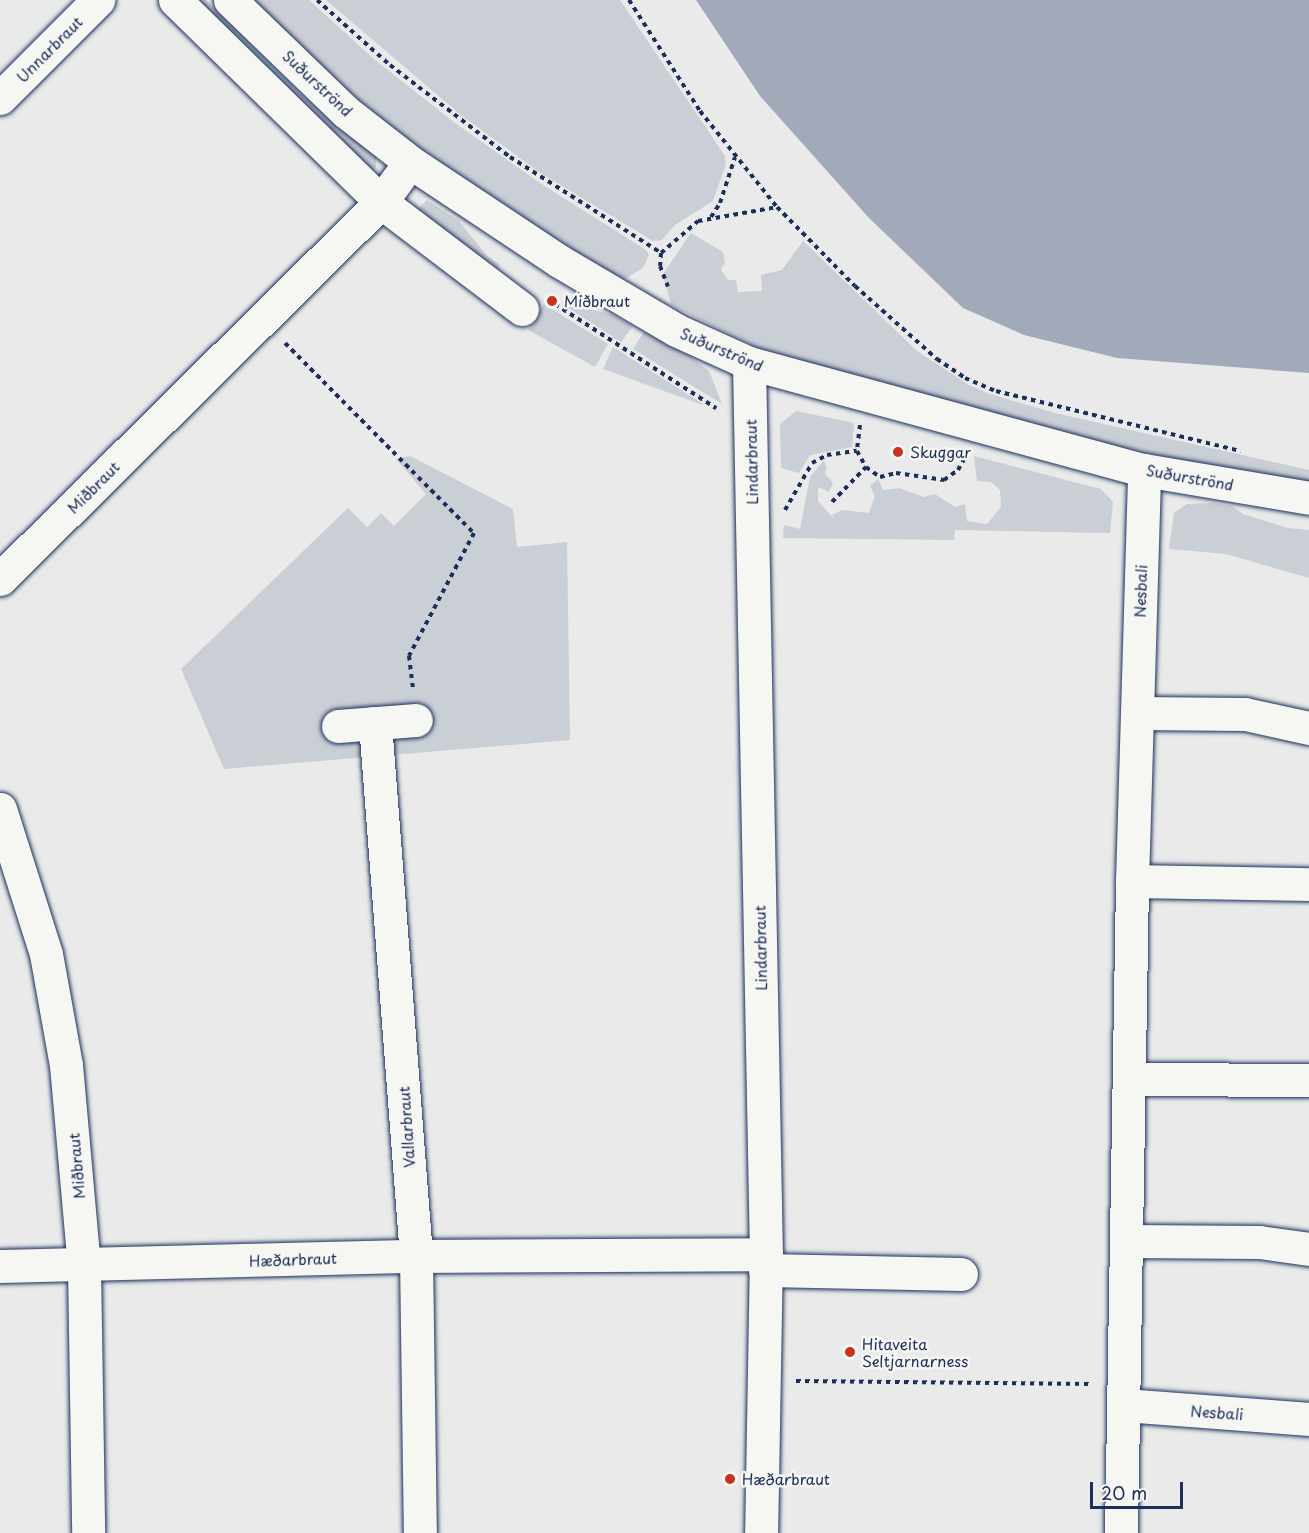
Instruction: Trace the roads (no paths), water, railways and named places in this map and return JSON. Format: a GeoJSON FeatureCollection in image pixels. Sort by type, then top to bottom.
{"type":"FeatureCollection","features":[{"type":"Feature","properties":{"kind":"street","name":"Unnarbraut"},"geometry":{"type":"LineString","coordinates":[[0,98],[98,0]]}},
{"type":"Feature","properties":{"kind":"street"},"geometry":{"type":"LineString","coordinates":[[175,0],[381,201],[522,309]]}},
{"type":"Feature","properties":{"kind":"street","name":"Suðurströnd"},"geometry":{"type":"LineString","coordinates":[[230,0],[346,112],[410,162],[598,286],[676,330],[749,363],[1144,470],[1309,498]]}},
{"type":"Feature","properties":{"kind":"street","name":"Miðbraut"},"geometry":{"type":"LineString","coordinates":[[0,579],[381,201],[410,162]]}},
{"type":"Feature","properties":{"kind":"street","name":"Lindarbraut"},"geometry":{"type":"LineString","coordinates":[[749,363],[766,1262],[761,1533]]}},
{"type":"Feature","properties":{"kind":"street","name":"Nesbali"},"geometry":{"type":"LineString","coordinates":[[1121,1533],[1131,1079],[1132,881],[1144,470]]}},
{"type":"Feature","properties":{"kind":"street"},"geometry":{"type":"LineString","coordinates":[[1137,713],[1245,714],[1309,728]]}},
{"type":"Feature","properties":{"kind":"street"},"geometry":{"type":"LineString","coordinates":[[338,726],[416,720]]}},
{"type":"Feature","properties":{"kind":"street","name":"Vallarbraut"},"geometry":{"type":"LineString","coordinates":[[375,723],[416,1256],[420,1533]]}},
{"type":"Feature","properties":{"kind":"street","name":"Miðbraut"},"geometry":{"type":"LineString","coordinates":[[0,809],[48,965],[66,1065],[84,1265],[88,1533]]}},
{"type":"Feature","properties":{"kind":"street"},"geometry":{"type":"LineString","coordinates":[[1132,881],[1309,884]]}},
{"type":"Feature","properties":{"kind":"street"},"geometry":{"type":"LineString","coordinates":[[1131,1079],[1309,1080]]}},
{"type":"Feature","properties":{"kind":"street"},"geometry":{"type":"LineString","coordinates":[[1128,1241],[1259,1242],[1309,1249]]}},
{"type":"Feature","properties":{"kind":"street","name":"Hæðarbraut"},"geometry":{"type":"LineString","coordinates":[[0,1266],[416,1256],[766,1262],[961,1274]]}},
{"type":"Feature","properties":{"kind":"street","name":"Nesbali"},"geometry":{"type":"LineString","coordinates":[[1125,1394],[1309,1419]]}},
{"type":"Feature","properties":{"kind":"water"},"geometry":{"type":"Polygon","coordinates":[[[696,0],[1309,0],[1309,373],[1117,358],[1024,335],[963,308],[869,218],[760,96],[696,0]]]}},
{"type":"Feature","properties":{"kind":"place","name":"Miðbraut"},"geometry":{"type":"Point","coordinates":[552,301]}},
{"type":"Feature","properties":{"kind":"place","name":"Skuggar"},"geometry":{"type":"Point","coordinates":[898,452]}},
{"type":"Feature","properties":{"kind":"place","name":"Hitaveita Seltjarnarness"},"geometry":{"type":"Point","coordinates":[850,1352]}},
{"type":"Feature","properties":{"kind":"place","name":"Hæðarbraut"},"geometry":{"type":"Point","coordinates":[730,1479]}}]}
